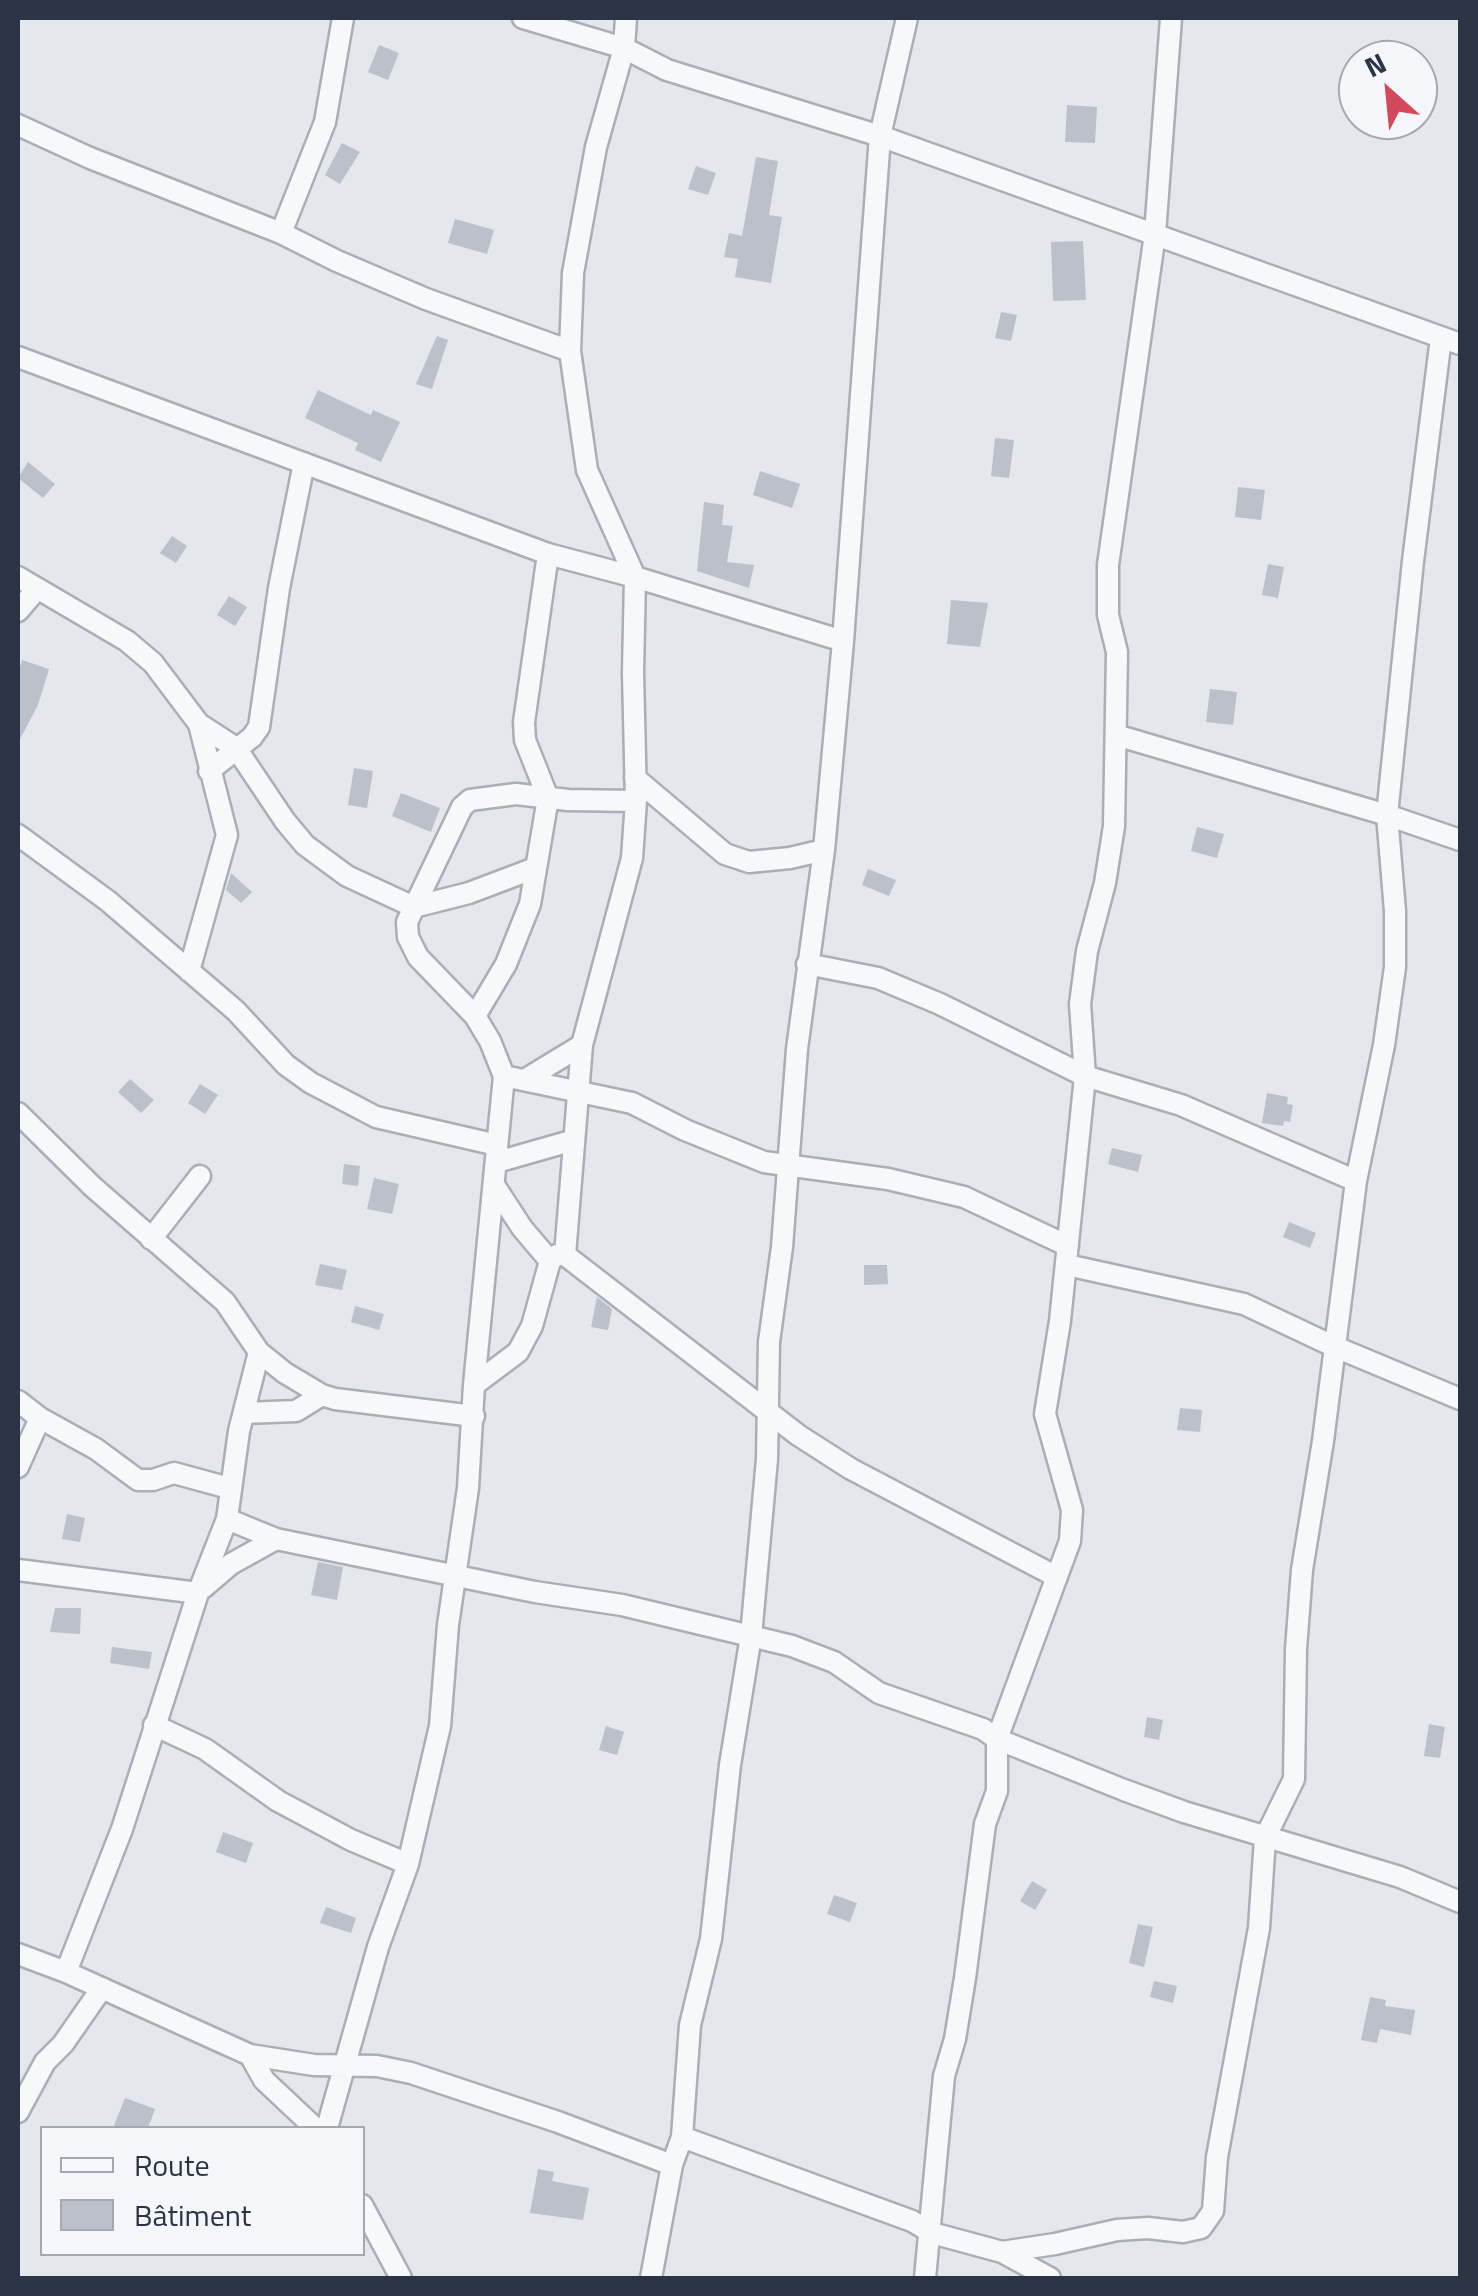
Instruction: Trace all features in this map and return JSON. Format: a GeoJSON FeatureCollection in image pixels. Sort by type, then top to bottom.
{"type":"FeatureCollection","features":[{"type":"Feature","properties":{"kind":"street"},"geometry":{"type":"LineString","coordinates":[[282,232],[324,122],[343,18]]}},
{"type":"Feature","properties":{"kind":"street"},"geometry":{"type":"LineString","coordinates":[[523,18],[624,48],[667,70],[880,136],[1451,341],[1387,815],[1395,911],[1394,967],[1384,1045],[1356,1182],[1302,1570],[1294,1779],[1265,1838],[1259,1928],[1218,2157],[1213,2211],[1201,2228],[1183,2232],[1117,2230],[1002,2252]]}},
{"type":"Feature","properties":{"kind":"street"},"geometry":{"type":"LineString","coordinates":[[474,1386],[518,1352],[558,1258],[582,1045],[632,858],[636,801],[635,577],[587,470],[570,352],[572,273],[596,146],[624,48],[626,18]]}},
{"type":"Feature","properties":{"kind":"street"},"geometry":{"type":"LineString","coordinates":[[651,2278],[672,2165],[682,2137],[690,2025],[711,1938],[730,1765],[750,1636],[767,1459],[770,1342],[843,642],[880,136],[907,18]]}},
{"type":"Feature","properties":{"kind":"street"},"geometry":{"type":"LineString","coordinates":[[926,2278],[944,2076],[965,1978],[985,1824],[996,1791],[997,1739],[1070,1541],[1072,1510],[1045,1414],[1068,1256],[1084,1076],[1080,1004],[1087,951],[1105,883],[1114,826],[1117,652],[1108,616],[1108,564],[1155,234],[1172,18]]}},
{"type":"Feature","properties":{"kind":"street"},"geometry":{"type":"LineString","coordinates":[[18,126],[282,232],[337,261],[426,299],[570,352]]}},
{"type":"Feature","properties":{"kind":"street"},"geometry":{"type":"LineString","coordinates":[[18,356],[548,554],[843,642]]}},
{"type":"Feature","properties":{"kind":"street"},"geometry":{"type":"LineString","coordinates":[[209,771],[252,737],[262,716],[280,588],[304,464]]}},
{"type":"Feature","properties":{"kind":"street"},"geometry":{"type":"LineString","coordinates":[[475,1016],[495,984],[530,904],[548,798],[525,740],[524,722],[548,554]]}},
{"type":"Feature","properties":{"kind":"street"},"geometry":{"type":"LineString","coordinates":[[18,577],[127,642],[153,663],[199,724],[236,748],[305,846],[347,876],[414,908],[469,893],[534,868]]}},
{"type":"Feature","properties":{"kind":"street"},"geometry":{"type":"LineString","coordinates":[[18,612],[36,590]]}},
{"type":"Feature","properties":{"kind":"street"},"geometry":{"type":"LineString","coordinates":[[189,971],[226,836],[199,724]]}},
{"type":"Feature","properties":{"kind":"street"},"geometry":{"type":"LineString","coordinates":[[1116,736],[1460,840]]}},
{"type":"Feature","properties":{"kind":"street"},"geometry":{"type":"LineString","coordinates":[[635,778],[725,854],[749,862],[824,850]]}},
{"type":"Feature","properties":{"kind":"street"},"geometry":{"type":"LineString","coordinates":[[329,2126],[378,1947],[408,1864],[440,1726],[448,1625],[474,1416],[504,1076],[475,1016],[418,958],[408,937],[407,922],[462,807],[470,800],[516,794],[636,801]]}},
{"type":"Feature","properties":{"kind":"street"},"geometry":{"type":"LineString","coordinates":[[18,835],[108,901],[236,1010],[286,1065],[311,1083],[376,1117],[497,1154],[574,1140]]}},
{"type":"Feature","properties":{"kind":"street"},"geometry":{"type":"LineString","coordinates":[[807,964],[878,978],[940,1004],[1084,1076],[1182,1105],[1356,1182]]}},
{"type":"Feature","properties":{"kind":"street"},"geometry":{"type":"LineString","coordinates":[[526,1079],[582,1045]]}},
{"type":"Feature","properties":{"kind":"street"},"geometry":{"type":"LineString","coordinates":[[504,1076],[632,1103],[764,1162],[888,1180],[964,1198],[1068,1256],[1244,1304],[1333,1346],[1455,1393]]}},
{"type":"Feature","properties":{"kind":"street"},"geometry":{"type":"LineString","coordinates":[[18,1113],[150,1239],[225,1302],[259,1352],[285,1373],[322,1395],[354,1403],[474,1416]]}},
{"type":"Feature","properties":{"kind":"street"},"geometry":{"type":"LineString","coordinates":[[150,1239],[200,1176]]}},
{"type":"Feature","properties":{"kind":"street"},"geometry":{"type":"LineString","coordinates":[[496,1188],[522,1228],[558,1258],[798,1435],[851,1469],[1058,1577]]}},
{"type":"Feature","properties":{"kind":"street"},"geometry":{"type":"LineString","coordinates":[[66,1972],[122,1829],[198,1594],[227,1519],[229,1488],[259,1352]]}},
{"type":"Feature","properties":{"kind":"street"},"geometry":{"type":"LineString","coordinates":[[244,1413],[296,1411],[322,1395]]}},
{"type":"Feature","properties":{"kind":"street"},"geometry":{"type":"LineString","coordinates":[[18,1402],[96,1449],[138,1480],[153,1480],[174,1472],[229,1488]]}},
{"type":"Feature","properties":{"kind":"street"},"geometry":{"type":"LineString","coordinates":[[18,1467],[40,1418]]}},
{"type":"Feature","properties":{"kind":"street"},"geometry":{"type":"LineString","coordinates":[[767,1459],[798,1435]]}},
{"type":"Feature","properties":{"kind":"street"},"geometry":{"type":"LineString","coordinates":[[227,1519],[276,1540],[534,1592],[622,1605],[792,1646],[834,1662],[879,1693],[983,1729],[997,1739],[1152,1801],[1400,1877],[1460,1902]]}},
{"type":"Feature","properties":{"kind":"street"},"geometry":{"type":"LineString","coordinates":[[18,1570],[198,1594],[231,1564],[276,1540]]}},
{"type":"Feature","properties":{"kind":"street"},"geometry":{"type":"LineString","coordinates":[[154,1725],[205,1749],[278,1802],[408,1864]]}},
{"type":"Feature","properties":{"kind":"street"},"geometry":{"type":"LineString","coordinates":[[18,1954],[250,2055],[344,2068],[377,2066],[411,2073],[672,2165]]}},
{"type":"Feature","properties":{"kind":"street"},"geometry":{"type":"LineString","coordinates":[[18,2112],[46,2062],[64,2044],[102,1988]]}},
{"type":"Feature","properties":{"kind":"street"},"geometry":{"type":"LineString","coordinates":[[250,2055],[264,2080],[313,2126]]}},
{"type":"Feature","properties":{"kind":"street"},"geometry":{"type":"LineString","coordinates":[[682,2137],[912,2221],[932,2234],[1002,2252],[1050,2278]]}},
{"type":"Feature","properties":{"kind":"street"},"geometry":{"type":"LineString","coordinates":[[365,2211],[401,2278]]}},
{"type":"Feature","properties":{"kind":"building"},"geometry":{"type":"Polygon","coordinates":[[[379,45],[399,53],[388,80],[368,72],[379,45]]]}},
{"type":"Feature","properties":{"kind":"building"},"geometry":{"type":"Polygon","coordinates":[[[1067,105],[1097,107],[1095,143],[1065,142],[1067,105]]]}},
{"type":"Feature","properties":{"kind":"building"},"geometry":{"type":"Polygon","coordinates":[[[342,143],[360,152],[340,184],[325,175],[342,143]]]}},
{"type":"Feature","properties":{"kind":"building"},"geometry":{"type":"Polygon","coordinates":[[[756,157],[778,161],[769,215],[782,217],[771,283],[735,277],[738,259],[724,257],[729,233],[742,236],[756,157]]]}},
{"type":"Feature","properties":{"kind":"building"},"geometry":{"type":"Polygon","coordinates":[[[696,166],[716,173],[708,195],[688,189],[696,166]]]}},
{"type":"Feature","properties":{"kind":"building"},"geometry":{"type":"Polygon","coordinates":[[[455,219],[494,230],[487,254],[448,243],[455,219]]]}},
{"type":"Feature","properties":{"kind":"building"},"geometry":{"type":"Polygon","coordinates":[[[1083,241],[1086,300],[1053,301],[1051,242],[1083,241]]]}},
{"type":"Feature","properties":{"kind":"building"},"geometry":{"type":"Polygon","coordinates":[[[1001,312],[1017,315],[1011,341],[995,338],[1001,312]]]}},
{"type":"Feature","properties":{"kind":"building"},"geometry":{"type":"Polygon","coordinates":[[[437,336],[448,340],[432,389],[416,384],[437,336]]]}},
{"type":"Feature","properties":{"kind":"building"},"geometry":{"type":"Polygon","coordinates":[[[318,390],[371,415],[373,410],[400,422],[381,462],[355,450],[358,443],[305,418],[318,390]]]}},
{"type":"Feature","properties":{"kind":"building"},"geometry":{"type":"Polygon","coordinates":[[[995,438],[1014,440],[1009,478],[991,476],[995,438]]]}},
{"type":"Feature","properties":{"kind":"building"},"geometry":{"type":"Polygon","coordinates":[[[28,462],[55,484],[43,498],[18,478],[28,462]]]}},
{"type":"Feature","properties":{"kind":"building"},"geometry":{"type":"Polygon","coordinates":[[[760,471],[800,484],[792,508],[753,495],[760,471]]]}},
{"type":"Feature","properties":{"kind":"building"},"geometry":{"type":"Polygon","coordinates":[[[1238,487],[1265,490],[1261,520],[1235,517],[1238,487]]]}},
{"type":"Feature","properties":{"kind":"building"},"geometry":{"type":"Polygon","coordinates":[[[704,502],[724,505],[722,525],[733,526],[727,562],[754,565],[749,588],[697,571],[704,502]]]}},
{"type":"Feature","properties":{"kind":"building"},"geometry":{"type":"Polygon","coordinates":[[[172,536],[187,546],[176,563],[160,553],[172,536]]]}},
{"type":"Feature","properties":{"kind":"building"},"geometry":{"type":"Polygon","coordinates":[[[1268,564],[1284,567],[1278,598],[1262,595],[1268,564]]]}},
{"type":"Feature","properties":{"kind":"building"},"geometry":{"type":"Polygon","coordinates":[[[229,596],[247,607],[235,626],[217,615],[229,596]]]}},
{"type":"Feature","properties":{"kind":"building"},"geometry":{"type":"Polygon","coordinates":[[[951,600],[988,603],[980,647],[947,644],[951,600]]]}},
{"type":"Feature","properties":{"kind":"building"},"geometry":{"type":"Polygon","coordinates":[[[22,660],[49,669],[38,705],[18,743],[18,674],[22,660]]]}},
{"type":"Feature","properties":{"kind":"building"},"geometry":{"type":"Polygon","coordinates":[[[1210,689],[1237,692],[1233,725],[1206,722],[1210,689]]]}},
{"type":"Feature","properties":{"kind":"building"},"geometry":{"type":"Polygon","coordinates":[[[354,768],[373,771],[367,808],[348,805],[354,768]]]}},
{"type":"Feature","properties":{"kind":"building"},"geometry":{"type":"Polygon","coordinates":[[[401,793],[440,808],[431,832],[392,816],[401,793]]]}},
{"type":"Feature","properties":{"kind":"building"},"geometry":{"type":"Polygon","coordinates":[[[1197,827],[1224,834],[1217,858],[1191,851],[1197,827]]]}},
{"type":"Feature","properties":{"kind":"building"},"geometry":{"type":"Polygon","coordinates":[[[868,869],[896,880],[889,896],[862,885],[868,869]]]}},
{"type":"Feature","properties":{"kind":"building"},"geometry":{"type":"Polygon","coordinates":[[[231,873],[252,892],[241,903],[226,890],[231,873]]]}},
{"type":"Feature","properties":{"kind":"building"},"geometry":{"type":"Polygon","coordinates":[[[130,1079],[154,1100],[141,1113],[118,1092],[130,1079]]]}},
{"type":"Feature","properties":{"kind":"building"},"geometry":{"type":"Polygon","coordinates":[[[200,1084],[218,1095],[205,1114],[188,1103],[200,1084]]]}},
{"type":"Feature","properties":{"kind":"building"},"geometry":{"type":"Polygon","coordinates":[[[1267,1093],[1288,1097],[1287,1104],[1293,1105],[1290,1122],[1284,1121],[1283,1126],[1262,1123],[1267,1093]]]}},
{"type":"Feature","properties":{"kind":"building"},"geometry":{"type":"Polygon","coordinates":[[[1112,1148],[1142,1155],[1138,1172],[1108,1164],[1112,1148]]]}},
{"type":"Feature","properties":{"kind":"building"},"geometry":{"type":"Polygon","coordinates":[[[344,1164],[360,1166],[358,1186],[342,1184],[344,1164]]]}},
{"type":"Feature","properties":{"kind":"building"},"geometry":{"type":"Polygon","coordinates":[[[374,1178],[399,1184],[392,1214],[367,1209],[374,1178]]]}},
{"type":"Feature","properties":{"kind":"building"},"geometry":{"type":"Polygon","coordinates":[[[1289,1222],[1316,1233],[1310,1248],[1283,1237],[1289,1222]]]}},
{"type":"Feature","properties":{"kind":"building"},"geometry":{"type":"Polygon","coordinates":[[[320,1264],[347,1270],[342,1290],[315,1285],[320,1264]]]}},
{"type":"Feature","properties":{"kind":"building"},"geometry":{"type":"Polygon","coordinates":[[[864,1265],[887,1265],[888,1284],[864,1285],[864,1265]]]}},
{"type":"Feature","properties":{"kind":"building"},"geometry":{"type":"Polygon","coordinates":[[[597,1297],[612,1309],[608,1330],[591,1327],[597,1297]]]}},
{"type":"Feature","properties":{"kind":"building"},"geometry":{"type":"Polygon","coordinates":[[[355,1306],[384,1314],[379,1330],[351,1322],[355,1306]]]}},
{"type":"Feature","properties":{"kind":"building"},"geometry":{"type":"Polygon","coordinates":[[[1180,1408],[1202,1410],[1200,1432],[1177,1430],[1180,1408]]]}},
{"type":"Feature","properties":{"kind":"building"},"geometry":{"type":"Polygon","coordinates":[[[67,1514],[85,1518],[80,1542],[62,1539],[67,1514]]]}},
{"type":"Feature","properties":{"kind":"building"},"geometry":{"type":"Polygon","coordinates":[[[318,1562],[343,1567],[337,1600],[311,1595],[318,1562]]]}},
{"type":"Feature","properties":{"kind":"building"},"geometry":{"type":"Polygon","coordinates":[[[55,1608],[81,1608],[80,1634],[50,1632],[55,1608]]]}},
{"type":"Feature","properties":{"kind":"building"},"geometry":{"type":"Polygon","coordinates":[[[112,1647],[152,1652],[149,1669],[110,1663],[112,1647]]]}},
{"type":"Feature","properties":{"kind":"building"},"geometry":{"type":"Polygon","coordinates":[[[1147,1717],[1163,1720],[1159,1740],[1144,1737],[1147,1717]]]}},
{"type":"Feature","properties":{"kind":"building"},"geometry":{"type":"Polygon","coordinates":[[[1429,1724],[1445,1727],[1440,1758],[1424,1756],[1429,1724]]]}},
{"type":"Feature","properties":{"kind":"building"},"geometry":{"type":"Polygon","coordinates":[[[606,1726],[624,1732],[617,1755],[599,1750],[606,1726]]]}},
{"type":"Feature","properties":{"kind":"building"},"geometry":{"type":"Polygon","coordinates":[[[223,1832],[253,1843],[246,1863],[216,1852],[223,1832]]]}},
{"type":"Feature","properties":{"kind":"building"},"geometry":{"type":"Polygon","coordinates":[[[1032,1881],[1047,1890],[1035,1910],[1020,1901],[1032,1881]]]}},
{"type":"Feature","properties":{"kind":"building"},"geometry":{"type":"Polygon","coordinates":[[[834,1895],[857,1903],[850,1922],[827,1914],[834,1895]]]}},
{"type":"Feature","properties":{"kind":"building"},"geometry":{"type":"Polygon","coordinates":[[[326,1907],[356,1918],[351,1933],[320,1923],[326,1907]]]}},
{"type":"Feature","properties":{"kind":"building"},"geometry":{"type":"Polygon","coordinates":[[[1138,1924],[1153,1927],[1144,1967],[1129,1963],[1138,1924]]]}},
{"type":"Feature","properties":{"kind":"building"},"geometry":{"type":"Polygon","coordinates":[[[1154,1981],[1177,1986],[1173,2003],[1150,1997],[1154,1981]]]}},
{"type":"Feature","properties":{"kind":"building"},"geometry":{"type":"Polygon","coordinates":[[[1370,1997],[1386,2000],[1385,2006],[1415,2010],[1411,2035],[1380,2029],[1377,2043],[1361,2040],[1370,1997]]]}},
{"type":"Feature","properties":{"kind":"building"},"geometry":{"type":"Polygon","coordinates":[[[125,2098],[155,2109],[149,2126],[114,2126],[125,2098]]]}},
{"type":"Feature","properties":{"kind":"building"},"geometry":{"type":"Polygon","coordinates":[[[538,2169],[554,2172],[552,2181],[589,2188],[583,2220],[530,2213],[538,2169]]]}}]}
